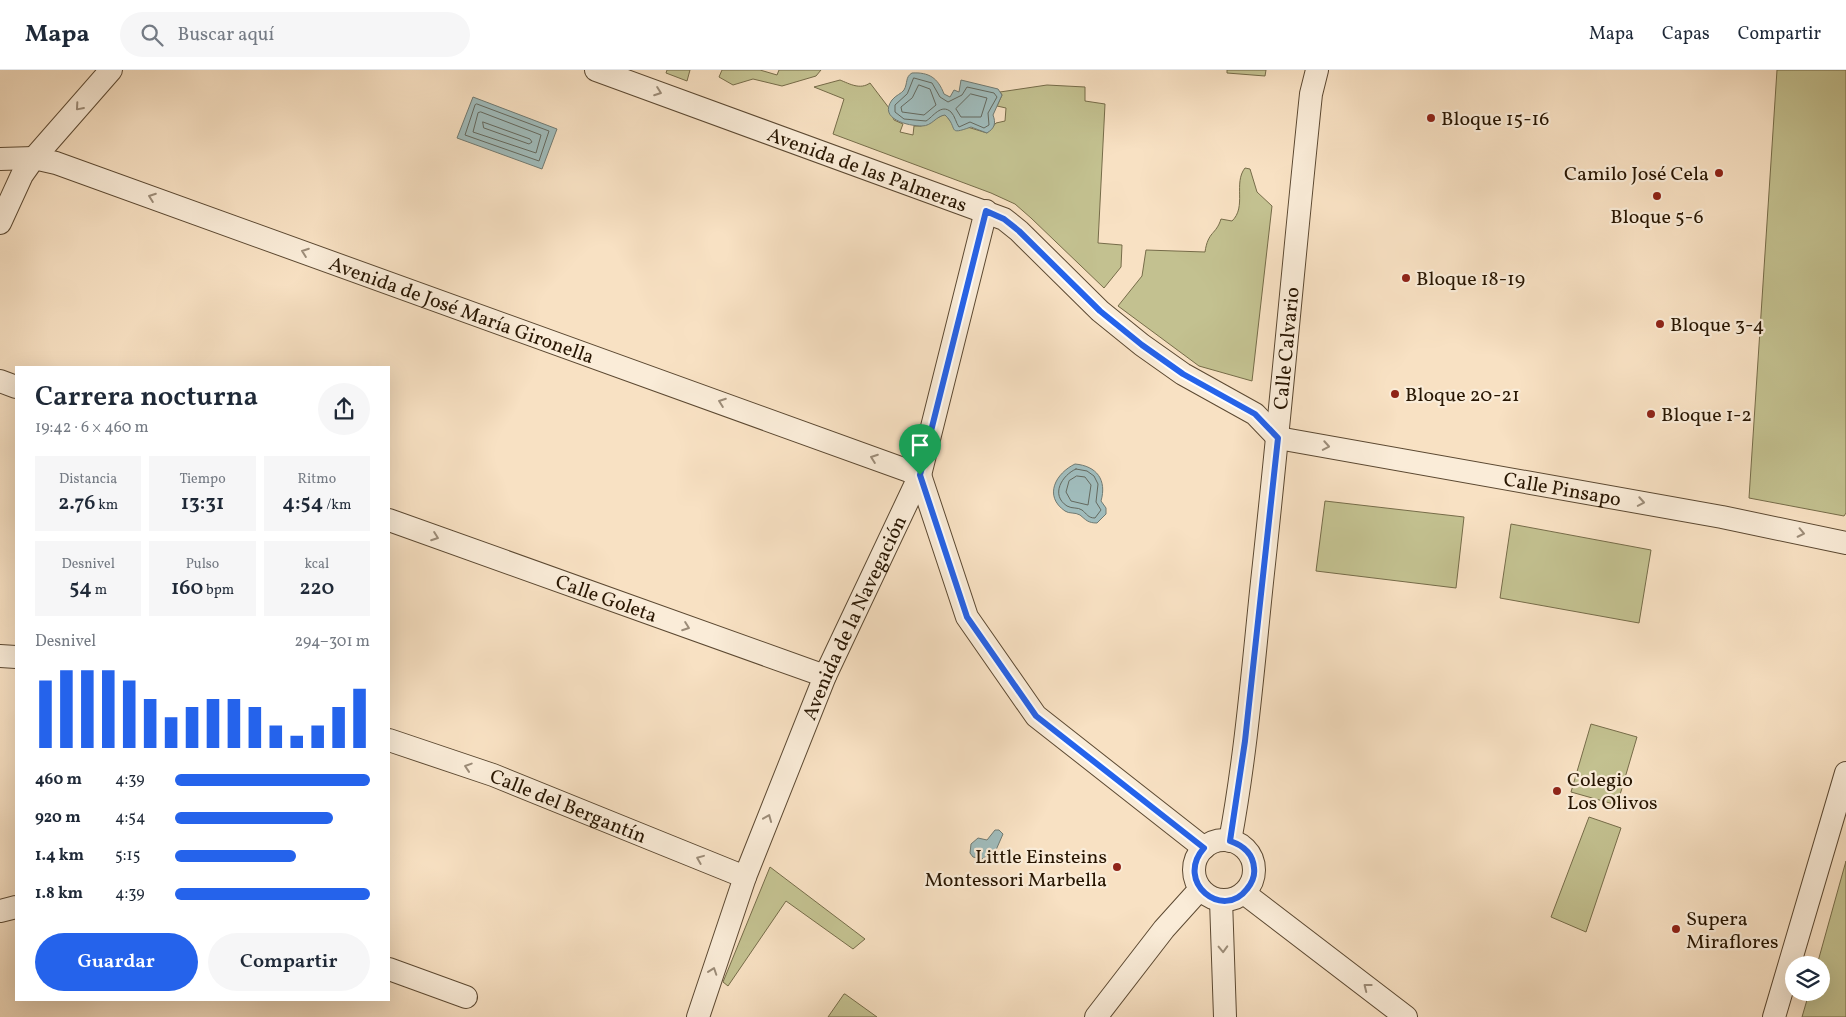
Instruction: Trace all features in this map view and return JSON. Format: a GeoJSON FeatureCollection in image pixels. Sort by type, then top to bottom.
{"type":"FeatureCollection","features":[{"type":"Feature","properties":{"kind":"street"},"geometry":{"type":"LineString","coordinates":[[0,223],[22,175],[34,158],[112,70]]}},
{"type":"Feature","properties":{"kind":"street","name":"Avenida de las Palmeras"},"geometry":{"type":"LineString","coordinates":[[596,70],[1004,219],[1019,231],[1100,311],[1142,345],[1183,374],[1255,414],[1278,438]]}},
{"type":"Feature","properties":{"kind":"street","name":"Calle Calvario"},"geometry":{"type":"LineString","coordinates":[[1307,70],[1311,94]]}},
{"type":"Feature","properties":{"kind":"street","name":"Calle Calvario"},"geometry":{"type":"LineString","coordinates":[[1230,841],[1244,750],[1278,438],[1311,94],[1317,70]]}},
{"type":"Feature","properties":{"kind":"street","name":"Avenida de José María Gironella"},"geometry":{"type":"LineString","coordinates":[[0,159],[34,158],[65,166],[920,475]]}},
{"type":"Feature","properties":{"kind":"street","name":"Avenida de la Navegación"},"geometry":{"type":"LineString","coordinates":[[698,1017],[745,877],[825,676],[920,475],[986,211]]}},
{"type":"Feature","properties":{"kind":"street"},"geometry":{"type":"LineString","coordinates":[[0,381],[15,387]]}},
{"type":"Feature","properties":{"kind":"street","name":"Calle Pinsapo"},"geometry":{"type":"LineString","coordinates":[[1278,438],[1722,517],[1846,543]]}},
{"type":"Feature","properties":{"kind":"street"},"geometry":{"type":"LineString","coordinates":[[920,475],[967,617],[1036,716],[1204,848]]}},
{"type":"Feature","properties":{"kind":"street","name":"Calle Goleta"},"geometry":{"type":"LineString","coordinates":[[390,520],[825,676]]}},
{"type":"Feature","properties":{"kind":"street"},"geometry":{"type":"LineString","coordinates":[[0,656],[15,657]]}},
{"type":"Feature","properties":{"kind":"street","name":"Calle del Bergantín"},"geometry":{"type":"LineString","coordinates":[[390,740],[493,775],[745,877]]}},
{"type":"Feature","properties":{"kind":"street"},"geometry":{"type":"LineString","coordinates":[[1774,1017],[1846,772]]}},
{"type":"Feature","properties":{"kind":"street"},"geometry":{"type":"LineString","coordinates":[[1221,839],[1230,841],[1239,844],[1251,858],[1254,876],[1244,892],[1229,900],[1221,900],[1213,898],[1200,889],[1196,881],[1194,863],[1204,848],[1221,839]]}},
{"type":"Feature","properties":{"kind":"street"},"geometry":{"type":"LineString","coordinates":[[1096,1017],[1164,928],[1200,889]]}},
{"type":"Feature","properties":{"kind":"street"},"geometry":{"type":"LineString","coordinates":[[1244,892],[1406,1017]]}},
{"type":"Feature","properties":{"kind":"street"},"geometry":{"type":"LineString","coordinates":[[1221,900],[1225,1017]]}},
{"type":"Feature","properties":{"kind":"street"},"geometry":{"type":"LineString","coordinates":[[0,911],[15,907]]}},
{"type":"Feature","properties":{"kind":"street"},"geometry":{"type":"LineString","coordinates":[[390,968],[466,997]]}},
{"type":"Feature","properties":{"kind":"shaded area"},"geometry":{"type":"Polygon","coordinates":[[[667,70],[690,70],[687,81],[666,73],[667,70]]]}},
{"type":"Feature","properties":{"kind":"shaded area"},"geometry":{"type":"Polygon","coordinates":[[[722,70],[760,70],[777,75],[779,70],[821,70],[816,76],[782,86],[753,79],[733,85],[719,77],[722,70]]]}},
{"type":"Feature","properties":{"kind":"shaded area"},"geometry":{"type":"Polygon","coordinates":[[[1227,70],[1266,70],[1265,76],[1227,73],[1227,70]]]}},
{"type":"Feature","properties":{"kind":"shaded area"},"geometry":{"type":"Polygon","coordinates":[[[1777,70],[1846,70],[1846,513],[1844,516],[1749,498],[1777,70]]]}},
{"type":"Feature","properties":{"kind":"shaded area"},"geometry":{"type":"Polygon","coordinates":[[[840,80],[859,86],[870,83],[889,108],[894,120],[903,124],[900,132],[913,135],[914,126],[921,126],[945,114],[951,122],[987,133],[996,123],[1005,121],[1006,108],[997,106],[1002,95],[1000,92],[1047,85],[1085,87],[1085,101],[1105,104],[1098,243],[1122,245],[1121,267],[1104,288],[1015,204],[991,193],[833,134],[844,99],[814,87],[840,80]]]}},
{"type":"Feature","properties":{"kind":"shaded area"},"geometry":{"type":"Polygon","coordinates":[[[1245,168],[1250,169],[1257,192],[1272,206],[1252,381],[1199,366],[1118,306],[1142,276],[1146,250],[1205,252],[1208,240],[1221,219],[1232,221],[1239,209],[1240,181],[1245,168]]]}},
{"type":"Feature","properties":{"kind":"shaded area"},"geometry":{"type":"Polygon","coordinates":[[[1325,501],[1464,517],[1456,588],[1316,571],[1325,501]]]}},
{"type":"Feature","properties":{"kind":"shaded area"},"geometry":{"type":"Polygon","coordinates":[[[1511,524],[1651,550],[1639,623],[1500,598],[1511,524]]]}},
{"type":"Feature","properties":{"kind":"shaded area"},"geometry":{"type":"Polygon","coordinates":[[[1591,724],[1637,737],[1617,805],[1571,792],[1591,724]]]}},
{"type":"Feature","properties":{"kind":"shaded area"},"geometry":{"type":"Polygon","coordinates":[[[1589,817],[1621,828],[1586,932],[1551,917],[1589,817]]]}},
{"type":"Feature","properties":{"kind":"shaded area"},"geometry":{"type":"Polygon","coordinates":[[[1846,861],[1846,1017],[1802,1017],[1807,1001],[1830,1001],[1830,956],[1820,956],[1846,861]]]}},
{"type":"Feature","properties":{"kind":"shaded area"},"geometry":{"type":"Polygon","coordinates":[[[770,867],[865,939],[853,949],[786,901],[728,986],[723,982],[770,867]]]}},
{"type":"Feature","properties":{"kind":"shaded area"},"geometry":{"type":"Polygon","coordinates":[[[845,994],[877,1017],[828,1017],[845,994]]]}},
{"type":"Feature","properties":{"kind":"water"},"geometry":{"type":"Polygon","coordinates":[[[912,73],[932,77],[939,84],[944,94],[950,97],[954,90],[959,92],[961,80],[998,89],[1002,95],[993,115],[995,123],[992,129],[987,133],[971,127],[955,131],[945,115],[925,126],[909,125],[896,120],[889,112],[889,107],[892,100],[904,90],[907,78],[912,73]]]}},
{"type":"Feature","properties":{"kind":"water"},"geometry":{"type":"Polygon","coordinates":[[[473,97],[557,129],[542,169],[457,138],[473,97]]]}},
{"type":"Feature","properties":{"kind":"water"},"geometry":{"type":"Polygon","coordinates":[[[1075,464],[1083,465],[1094,471],[1101,481],[1103,493],[1101,501],[1106,508],[1106,514],[1097,523],[1089,522],[1078,514],[1065,511],[1058,505],[1055,499],[1053,492],[1058,479],[1062,473],[1075,464]]]}},
{"type":"Feature","properties":{"kind":"water"},"geometry":{"type":"Polygon","coordinates":[[[995,830],[999,830],[1003,834],[996,850],[982,859],[973,857],[970,853],[971,844],[978,838],[987,840],[995,830]]]}},
{"type":"Feature","properties":{"kind":"place","name":"Bloque 15-16"},"geometry":{"type":"Point","coordinates":[1431,118]}},
{"type":"Feature","properties":{"kind":"place","name":"Camilo José Cela"},"geometry":{"type":"Point","coordinates":[1719,173]}},
{"type":"Feature","properties":{"kind":"place","name":"Bloque 5-6"},"geometry":{"type":"Point","coordinates":[1657,196]}},
{"type":"Feature","properties":{"kind":"place","name":"Bloque 18-19"},"geometry":{"type":"Point","coordinates":[1406,278]}},
{"type":"Feature","properties":{"kind":"place","name":"Bloque 3-4"},"geometry":{"type":"Point","coordinates":[1660,324]}},
{"type":"Feature","properties":{"kind":"place","name":"Bloque 20-21"},"geometry":{"type":"Point","coordinates":[1395,394]}},
{"type":"Feature","properties":{"kind":"place","name":"Bloque 1-2"},"geometry":{"type":"Point","coordinates":[1651,414]}},
{"type":"Feature","properties":{"kind":"place","name":"Colegio Los Olivos"},"geometry":{"type":"Point","coordinates":[1557,791]}},
{"type":"Feature","properties":{"kind":"place","name":"Little Einsteins Montessori Marbella"},"geometry":{"type":"Point","coordinates":[1117,867]}},
{"type":"Feature","properties":{"kind":"place","name":"Supera Miraflores"},"geometry":{"type":"Point","coordinates":[1676,929]}},
{"type":"Feature","properties":{"kind":"route"},"geometry":{"type":"LineString","coordinates":[[986,211],[1004,219],[1019,231],[1100,311],[1142,345],[1204,387],[1255,414],[1278,438],[1245,741],[1230,841],[1239,844],[1246,850],[1254,867],[1254,876],[1244,892],[1229,900],[1221,900],[1206,895],[1200,889],[1194,872],[1194,863],[1198,854],[1204,848],[1036,716],[967,617],[920,475],[986,211]]}}]}
